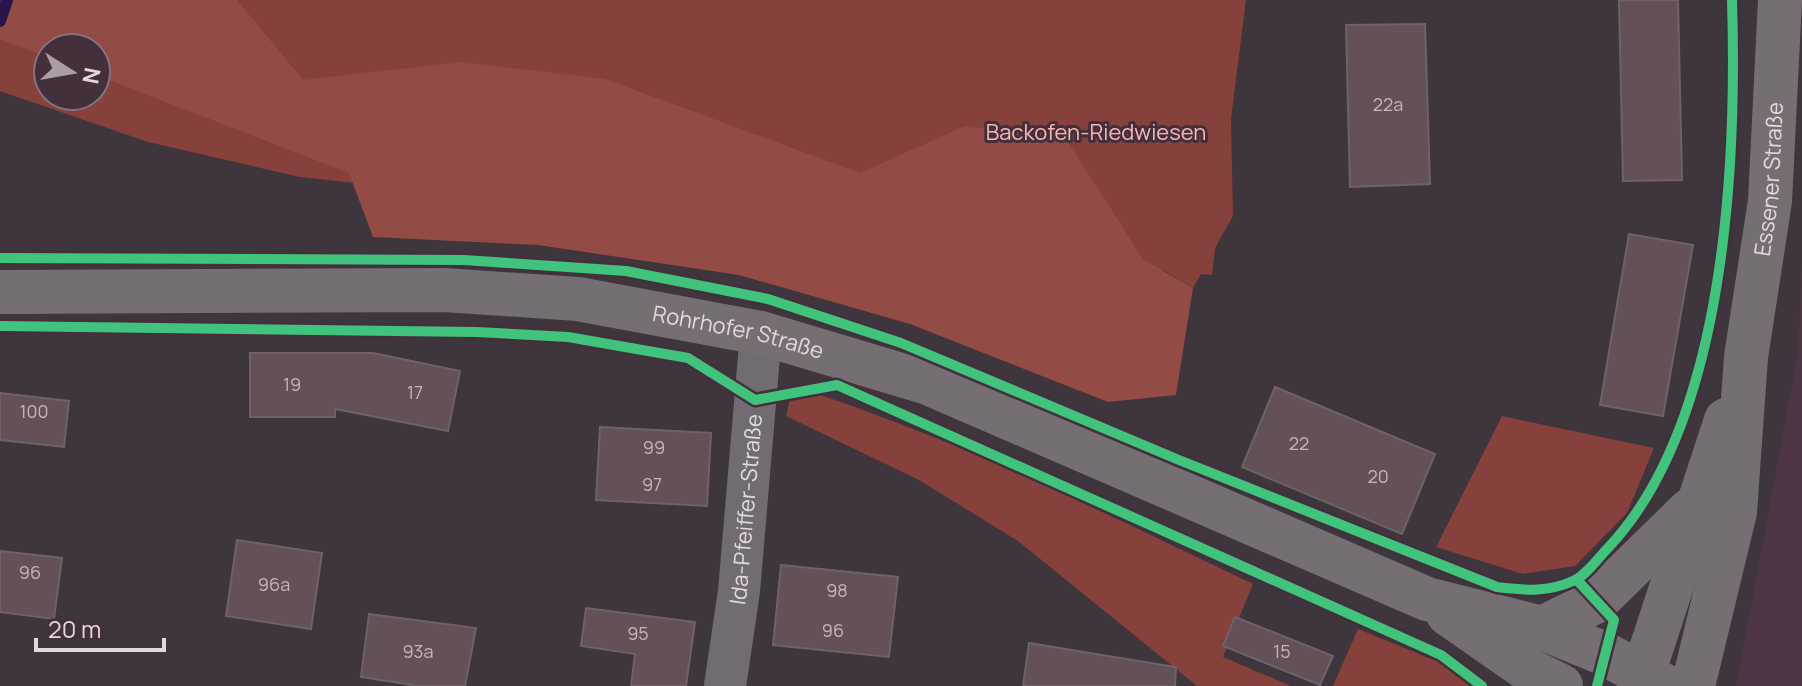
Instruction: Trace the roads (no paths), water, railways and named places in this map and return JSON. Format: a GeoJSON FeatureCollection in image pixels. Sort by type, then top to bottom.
{"type":"FeatureCollection","features":[{"type":"Feature","properties":{"kind":"main road","name":"Essener Straße"},"geometry":{"type":"LineString","coordinates":[[1693,686],[1735,512],[1746,357],[1770,201],[1780,0]]}},
{"type":"Feature","properties":{"kind":"main road","name":"Rohrhofer Straße"},"geometry":{"type":"LineString","coordinates":[[0,292],[444,290],[578,299],[761,333],[928,383],[1427,599],[1542,628],[1649,681]]}},
{"type":"Feature","properties":{"kind":"main road","name":"Essener Straße"},"geometry":{"type":"LineString","coordinates":[[1649,681],[1698,503],[1746,357]]}},
{"type":"Feature","properties":{"kind":"main road"},"geometry":{"type":"LineString","coordinates":[[1542,628],[1597,601],[1698,503]]}},
{"type":"Feature","properties":{"kind":"main road","name":"Rohrhofer Straße"},"geometry":{"type":"LineString","coordinates":[[1427,599],[1541,680]]}},
{"type":"Feature","properties":{"kind":"street","name":"Ida-Pfeiffer-Straße"},"geometry":{"type":"LineString","coordinates":[[725,686],[739,591],[761,333]]}},
{"type":"Feature","properties":{"kind":"waterway"},"geometry":{"type":"LineString","coordinates":[[0,21],[7,0]]}},
{"type":"Feature","properties":{"kind":"park label","name":"Backofen-Riedwiesen"},"geometry":{"type":"Point","coordinates":[1096,132]}}]}
